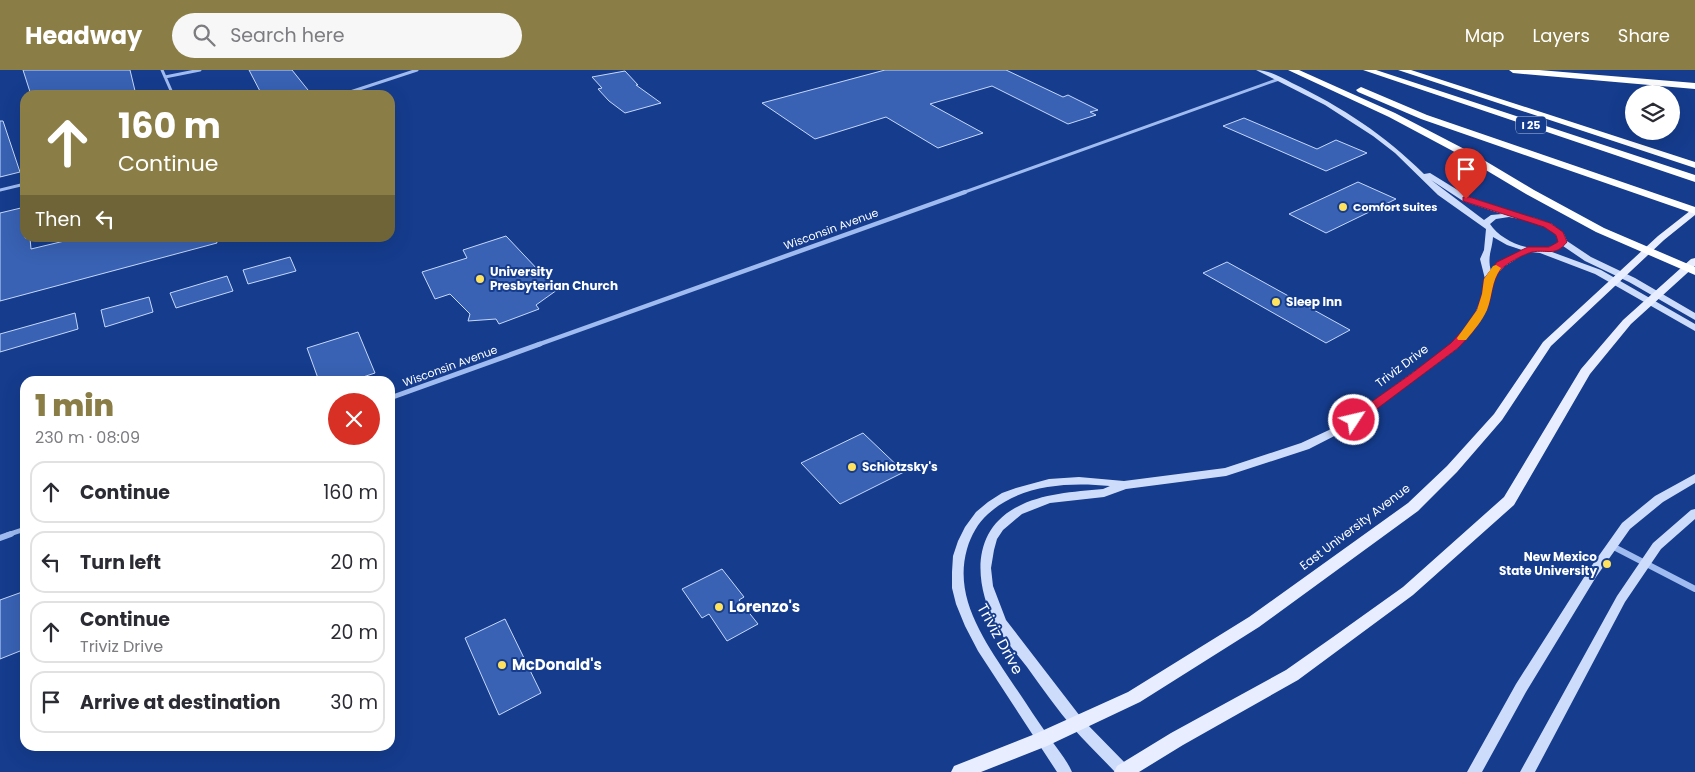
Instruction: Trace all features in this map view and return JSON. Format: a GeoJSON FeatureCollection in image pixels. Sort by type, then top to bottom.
{"type":"FeatureCollection","features":[{"type":"Feature","properties":{"kind":"highway"},"geometry":{"type":"LineString","coordinates":[[1292,70],[1392,115],[1468,155],[1530,192],[1600,230],[1695,271]]}},
{"type":"Feature","properties":{"kind":"highway"},"geometry":{"type":"LineString","coordinates":[[1316,70],[1424,117],[1695,211]]}},
{"type":"Feature","properties":{"kind":"highway","name":"I 25"},"geometry":{"type":"LineString","coordinates":[[1367,70],[1695,179]]}},
{"type":"Feature","properties":{"kind":"highway","name":"I 25"},"geometry":{"type":"LineString","coordinates":[[1402,70],[1695,165]]}},
{"type":"Feature","properties":{"kind":"highway"},"geometry":{"type":"LineString","coordinates":[[1513,70],[1695,86]]}},
{"type":"Feature","properties":{"kind":"main road","name":"East University Avenue"},"geometry":{"type":"LineString","coordinates":[[960,772],[1042,740],[1134,697],[1254,622],[1413,507],[1452,469],[1498,417],[1547,344],[1661,238],[1695,211]]}},
{"type":"Feature","properties":{"kind":"main road"},"geometry":{"type":"LineString","coordinates":[[1124,772],[1177,739],[1292,675],[1408,591],[1509,501],[1585,372],[1627,322],[1695,261]]}},
{"type":"Feature","properties":{"kind":"street"},"geometry":{"type":"LineString","coordinates":[[162,70],[171,90]]}},
{"type":"Feature","properties":{"kind":"street"},"geometry":{"type":"LineString","coordinates":[[165,77],[200,70]]}},
{"type":"Feature","properties":{"kind":"street"},"geometry":{"type":"LineString","coordinates":[[356,90],[417,70]]}},
{"type":"Feature","properties":{"kind":"street"},"geometry":{"type":"LineString","coordinates":[[1259,70],[1327,104],[1390,145],[1441,193],[1476,216],[1502,240],[1598,272],[1695,328]]}},
{"type":"Feature","properties":{"kind":"street","name":"Wisconsin Avenue"},"geometry":{"type":"LineString","coordinates":[[395,396],[1279,79]]}},
{"type":"Feature","properties":{"kind":"street"},"geometry":{"type":"LineString","coordinates":[[1418,170],[1466,199],[1528,218],[1554,229],[1563,242],[1588,259],[1632,280],[1695,317]]}},
{"type":"Feature","properties":{"kind":"street"},"geometry":{"type":"LineString","coordinates":[[0,190],[20,185]]}},
{"type":"Feature","properties":{"kind":"street"},"geometry":{"type":"LineString","coordinates":[[1489,229],[1486,223],[1494,217],[1528,218]]}},
{"type":"Feature","properties":{"kind":"street","name":"Triviz Drive"},"geometry":{"type":"LineString","coordinates":[[1124,772],[1078,724],[1001,623],[987,586],[985,568],[992,538],[999,527],[1018,511],[1049,500],[1104,493],[1125,485],[1206,476],[1251,465],[1305,446],[1346,426],[1454,346],[1476,322],[1487,294],[1489,279],[1484,259],[1488,250],[1489,229]]}},
{"type":"Feature","properties":{"kind":"street"},"geometry":{"type":"LineString","coordinates":[[1489,279],[1496,268],[1506,260],[1535,250],[1556,248],[1563,242]]}},
{"type":"Feature","properties":{"kind":"street"},"geometry":{"type":"LineString","coordinates":[[1474,772],[1521,688],[1592,574],[1626,526],[1659,498],[1695,478]]}},
{"type":"Feature","properties":{"kind":"street","name":"Triviz Drive"},"geometry":{"type":"LineString","coordinates":[[1065,772],[1042,740],[970,623],[962,604],[958,585],[961,548],[974,520],[995,501],[1011,493],[1045,484],[1076,481],[1101,480],[1125,485]]}},
{"type":"Feature","properties":{"kind":"street"},"geometry":{"type":"LineString","coordinates":[[1527,772],[1621,599],[1657,546],[1695,513]]}},
{"type":"Feature","properties":{"kind":"street"},"geometry":{"type":"LineString","coordinates":[[0,538],[20,531]]}},
{"type":"Feature","properties":{"kind":"street"},"geometry":{"type":"LineString","coordinates":[[1612,546],[1695,589]]}},
{"type":"Feature","properties":{"kind":"building"},"geometry":{"type":"Polygon","coordinates":[[[23,70],[130,70],[135,90],[29,90],[23,70]]]}},
{"type":"Feature","properties":{"kind":"building"},"geometry":{"type":"Polygon","coordinates":[[[249,70],[292,70],[308,90],[259,90],[249,70]]]}},
{"type":"Feature","properties":{"kind":"building"},"geometry":{"type":"Polygon","coordinates":[[[885,70],[1006,70],[1063,97],[1068,95],[1098,110],[1090,112],[1096,115],[1068,124],[992,86],[930,104],[983,133],[938,148],[886,117],[815,139],[762,103],[885,70]]]}},
{"type":"Feature","properties":{"kind":"building"},"geometry":{"type":"Polygon","coordinates":[[[625,71],[638,85],[636,85],[661,103],[625,113],[609,101],[598,89],[602,88],[592,77],[625,71]]]}},
{"type":"Feature","properties":{"kind":"building"},"geometry":{"type":"Polygon","coordinates":[[[1244,118],[1317,149],[1336,140],[1367,153],[1326,171],[1223,126],[1244,118]]]}},
{"type":"Feature","properties":{"kind":"building"},"geometry":{"type":"Polygon","coordinates":[[[0,121],[3,121],[20,172],[0,177],[0,121]]]}},
{"type":"Feature","properties":{"kind":"building","name":"Comfort Suites"},"geometry":{"type":"Polygon","coordinates":[[[1358,182],[1396,199],[1326,233],[1289,214],[1358,182]]]}},
{"type":"Feature","properties":{"kind":"building"},"geometry":{"type":"Polygon","coordinates":[[[20,208],[20,242],[30,242],[31,249],[60,242],[217,243],[0,301],[0,213],[20,208]]]}},
{"type":"Feature","properties":{"kind":"building","name":"University Presbyterian Church"},"geometry":{"type":"Polygon","coordinates":[[[506,236],[557,290],[536,305],[539,309],[499,324],[496,319],[468,321],[470,314],[450,294],[435,299],[422,272],[467,258],[463,250],[506,236]]]}},
{"type":"Feature","properties":{"kind":"building"},"geometry":{"type":"Polygon","coordinates":[[[290,257],[296,271],[248,284],[243,270],[290,257]]]}},
{"type":"Feature","properties":{"kind":"building","name":"Sleep Inn"},"geometry":{"type":"Polygon","coordinates":[[[1227,262],[1350,330],[1326,343],[1203,273],[1227,262]]]}},
{"type":"Feature","properties":{"kind":"building"},"geometry":{"type":"Polygon","coordinates":[[[227,276],[233,291],[176,308],[170,293],[227,276]]]}},
{"type":"Feature","properties":{"kind":"building"},"geometry":{"type":"Polygon","coordinates":[[[149,297],[153,312],[105,327],[101,310],[149,297]]]}},
{"type":"Feature","properties":{"kind":"building"},"geometry":{"type":"Polygon","coordinates":[[[75,313],[78,329],[0,352],[0,334],[75,313]]]}},
{"type":"Feature","properties":{"kind":"building"},"geometry":{"type":"Polygon","coordinates":[[[358,332],[375,373],[366,376],[317,376],[307,348],[358,332]]]}},
{"type":"Feature","properties":{"kind":"building","name":"Schlotzsky's"},"geometry":{"type":"Polygon","coordinates":[[[863,433],[904,472],[840,504],[801,463],[863,433]]]}},
{"type":"Feature","properties":{"kind":"building","name":"Lorenzo's"},"geometry":{"type":"Polygon","coordinates":[[[722,569],[744,597],[739,600],[758,624],[727,641],[709,614],[702,618],[682,589],[722,569]]]}},
{"type":"Feature","properties":{"kind":"building"},"geometry":{"type":"Polygon","coordinates":[[[20,593],[20,651],[0,659],[0,600],[20,593]]]}},
{"type":"Feature","properties":{"kind":"building","name":"McDonald's"},"geometry":{"type":"Polygon","coordinates":[[[505,619],[541,693],[499,715],[465,638],[505,619]]]}},
{"type":"Feature","properties":{"kind":"slow traffic"},"geometry":{"type":"LineString","coordinates":[[1462,338],[1476,322],[1482,310],[1489,279],[1496,268]]}},
{"type":"Feature","properties":{"kind":"place","name":"Comfort Suites"},"geometry":{"type":"Point","coordinates":[1343,207]}},
{"type":"Feature","properties":{"kind":"place","name":"University Presbyterian Church"},"geometry":{"type":"Point","coordinates":[480,279]}},
{"type":"Feature","properties":{"kind":"place","name":"Sleep Inn"},"geometry":{"type":"Point","coordinates":[1276,302]}},
{"type":"Feature","properties":{"kind":"place","name":"Schlotzsky's"},"geometry":{"type":"Point","coordinates":[852,467]}},
{"type":"Feature","properties":{"kind":"place","name":"New Mexico State University"},"geometry":{"type":"Point","coordinates":[1607,564]}},
{"type":"Feature","properties":{"kind":"place","name":"Lorenzo's"},"geometry":{"type":"Point","coordinates":[719,607]}},
{"type":"Feature","properties":{"kind":"place","name":"McDonald's"},"geometry":{"type":"Point","coordinates":[502,665]}},
{"type":"Feature","properties":{"kind":"route"},"geometry":{"type":"LineString","coordinates":[[1354,420],[1415,377],[1454,346],[1476,322],[1487,294],[1489,279],[1500,264],[1531,249],[1549,250],[1561,246],[1563,242],[1554,229],[1538,221],[1466,199]]}}]}
